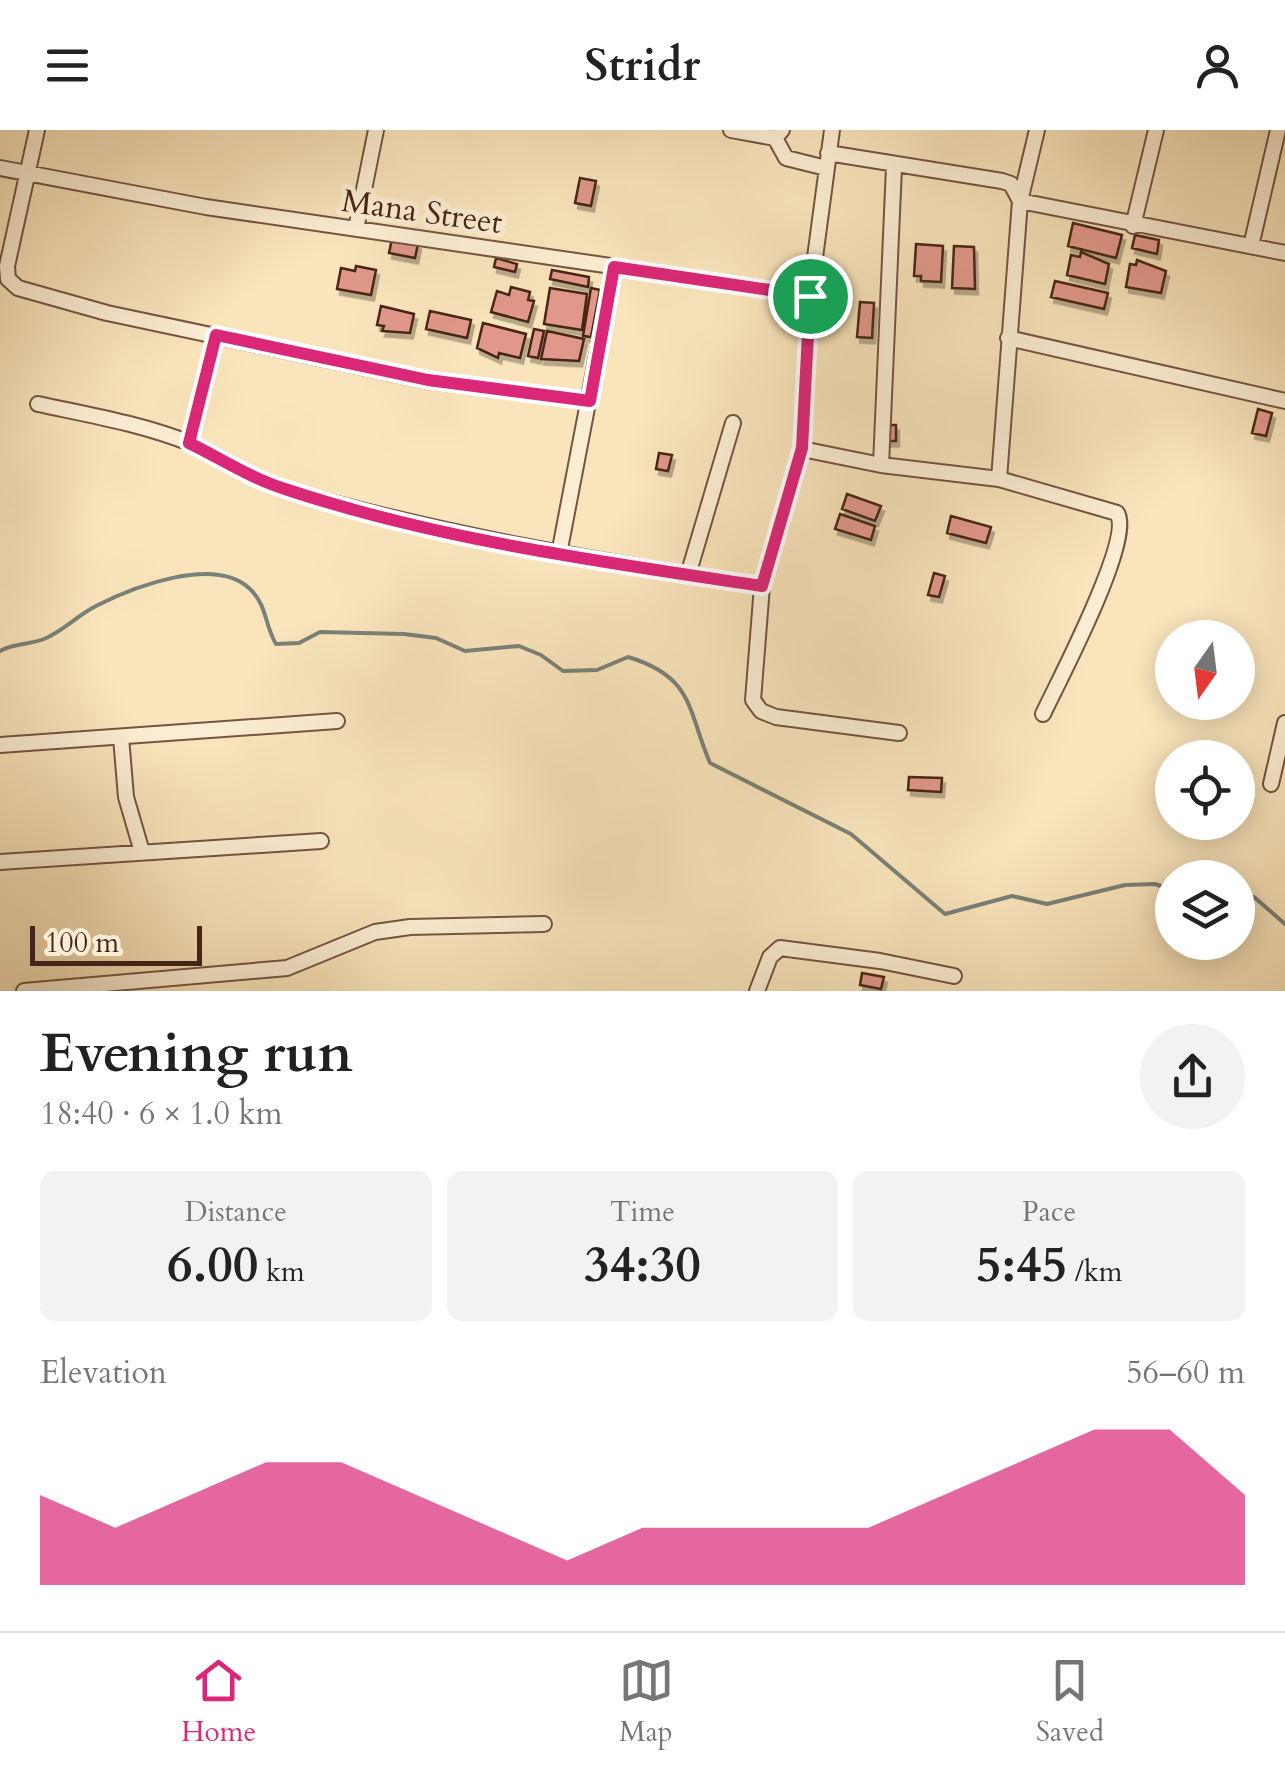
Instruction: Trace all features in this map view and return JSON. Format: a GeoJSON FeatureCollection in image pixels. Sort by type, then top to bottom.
{"type":"FeatureCollection","features":[{"type":"Feature","properties":{"kind":"street"},"geometry":{"type":"LineString","coordinates":[[37,130],[8,266],[8,279],[18,288],[107,314],[428,380],[590,401]]}},
{"type":"Feature","properties":{"kind":"street"},"geometry":{"type":"LineString","coordinates":[[356,229],[376,130]]}},
{"type":"Feature","properties":{"kind":"street"},"geometry":{"type":"LineString","coordinates":[[731,130],[778,134],[786,158],[1002,182],[1010,184],[1020,201],[1133,226],[1285,252]]}},
{"type":"Feature","properties":{"kind":"street"},"geometry":{"type":"LineString","coordinates":[[832,130],[810,296],[802,448],[762,586],[752,700],[760,711],[899,733]]}},
{"type":"Feature","properties":{"kind":"street"},"geometry":{"type":"LineString","coordinates":[[999,479],[1020,201],[1037,130]]}},
{"type":"Feature","properties":{"kind":"street"},"geometry":{"type":"LineString","coordinates":[[1133,226],[1156,130]]}},
{"type":"Feature","properties":{"kind":"street"},"geometry":{"type":"LineString","coordinates":[[1251,246],[1278,130]]}},
{"type":"Feature","properties":{"kind":"street"},"geometry":{"type":"LineString","coordinates":[[881,466],[894,167]]}},
{"type":"Feature","properties":{"kind":"street","name":"Mana Street"},"geometry":{"type":"LineString","coordinates":[[0,168],[356,229],[810,296]]}},
{"type":"Feature","properties":{"kind":"street"},"geometry":{"type":"LineString","coordinates":[[559,554],[614,267]]}},
{"type":"Feature","properties":{"kind":"street"},"geometry":{"type":"LineString","coordinates":[[189,443],[216,335]]}},
{"type":"Feature","properties":{"kind":"street"},"geometry":{"type":"LineString","coordinates":[[1008,338],[1285,401]]}},
{"type":"Feature","properties":{"kind":"street"},"geometry":{"type":"LineString","coordinates":[[38,404],[116,420],[189,443],[281,488],[387,518],[559,554],[762,586]]}},
{"type":"Feature","properties":{"kind":"street"},"geometry":{"type":"LineString","coordinates":[[688,575],[732,423]]}},
{"type":"Feature","properties":{"kind":"street"},"geometry":{"type":"LineString","coordinates":[[802,448],[881,466],[999,479],[1116,512],[1121,518],[1088,620],[1043,714]]}},
{"type":"Feature","properties":{"kind":"street"},"geometry":{"type":"LineString","coordinates":[[0,745],[337,721]]}},
{"type":"Feature","properties":{"kind":"street"},"geometry":{"type":"LineString","coordinates":[[1272,784],[1285,723]]}},
{"type":"Feature","properties":{"kind":"street"},"geometry":{"type":"LineString","coordinates":[[122,737],[126,797],[142,852]]}},
{"type":"Feature","properties":{"kind":"street"},"geometry":{"type":"LineString","coordinates":[[0,862],[321,841]]}},
{"type":"Feature","properties":{"kind":"street"},"geometry":{"type":"LineString","coordinates":[[24,991],[287,968],[375,932],[410,927],[544,924]]}},
{"type":"Feature","properties":{"kind":"street"},"geometry":{"type":"LineString","coordinates":[[757,991],[770,957],[780,948],[954,976]]}},
{"type":"Feature","properties":{"kind":"building"},"geometry":{"type":"Polygon","coordinates":[[[580,178],[596,181],[591,206],[575,203],[580,178]]]}},
{"type":"Feature","properties":{"kind":"building"},"geometry":{"type":"Polygon","coordinates":[[[1073,223],[1122,235],[1116,258],[1068,246],[1073,223]]]}},
{"type":"Feature","properties":{"kind":"building"},"geometry":{"type":"Polygon","coordinates":[[[1135,235],[1159,240],[1157,254],[1132,248],[1135,235]]]}},
{"type":"Feature","properties":{"kind":"building"},"geometry":{"type":"Polygon","coordinates":[[[392,239],[418,244],[415,258],[389,253],[392,239]]]}},
{"type":"Feature","properties":{"kind":"building"},"geometry":{"type":"Polygon","coordinates":[[[916,244],[943,246],[941,282],[921,281],[921,276],[914,276],[916,244]]]}},
{"type":"Feature","properties":{"kind":"building"},"geometry":{"type":"Polygon","coordinates":[[[954,246],[974,247],[975,289],[952,288],[954,246]]]}},
{"type":"Feature","properties":{"kind":"building"},"geometry":{"type":"Polygon","coordinates":[[[1081,252],[1109,264],[1105,284],[1067,275],[1071,255],[1080,257],[1081,252]]]}},
{"type":"Feature","properties":{"kind":"building"},"geometry":{"type":"Polygon","coordinates":[[[496,258],[517,264],[515,272],[494,267],[496,258]]]}},
{"type":"Feature","properties":{"kind":"building"},"geometry":{"type":"Polygon","coordinates":[[[1137,260],[1166,271],[1161,293],[1126,287],[1130,264],[1136,265],[1137,260]]]}},
{"type":"Feature","properties":{"kind":"building"},"geometry":{"type":"Polygon","coordinates":[[[356,266],[376,270],[371,295],[337,289],[341,268],[355,271],[356,266]]]}},
{"type":"Feature","properties":{"kind":"building"},"geometry":{"type":"Polygon","coordinates":[[[552,270],[589,277],[588,287],[550,279],[552,270]]]}},
{"type":"Feature","properties":{"kind":"building"},"geometry":{"type":"Polygon","coordinates":[[[1055,281],[1108,293],[1104,309],[1051,297],[1055,281]]]}},
{"type":"Feature","properties":{"kind":"building"},"geometry":{"type":"Polygon","coordinates":[[[511,287],[530,292],[528,300],[534,301],[528,322],[491,312],[497,291],[509,295],[511,287]]]}},
{"type":"Feature","properties":{"kind":"building"},"geometry":{"type":"Polygon","coordinates":[[[550,288],[587,294],[582,330],[544,324],[550,288]]]}},
{"type":"Feature","properties":{"kind":"building"},"geometry":{"type":"Polygon","coordinates":[[[591,288],[600,290],[591,337],[583,336],[591,288]]]}},
{"type":"Feature","properties":{"kind":"building"},"geometry":{"type":"Polygon","coordinates":[[[860,302],[874,303],[872,338],[857,337],[860,302]]]}},
{"type":"Feature","properties":{"kind":"building"},"geometry":{"type":"Polygon","coordinates":[[[381,306],[414,314],[410,333],[382,331],[384,326],[377,325],[381,306]]]}},
{"type":"Feature","properties":{"kind":"building"},"geometry":{"type":"Polygon","coordinates":[[[430,311],[471,320],[467,338],[426,329],[430,311]]]}},
{"type":"Feature","properties":{"kind":"building"},"geometry":{"type":"Polygon","coordinates":[[[483,323],[526,334],[520,358],[499,353],[498,358],[477,348],[483,323]]]}},
{"type":"Feature","properties":{"kind":"building"},"geometry":{"type":"Polygon","coordinates":[[[534,329],[544,331],[538,358],[528,356],[534,329]]]}},
{"type":"Feature","properties":{"kind":"building"},"geometry":{"type":"Polygon","coordinates":[[[547,331],[584,339],[579,361],[541,359],[547,331]]]}},
{"type":"Feature","properties":{"kind":"building"},"geometry":{"type":"Polygon","coordinates":[[[1258,409],[1272,413],[1266,436],[1252,433],[1258,409]]]}},
{"type":"Feature","properties":{"kind":"building"},"geometry":{"type":"Polygon","coordinates":[[[887,425],[896,425],[896,441],[887,441],[887,425]]]}},
{"type":"Feature","properties":{"kind":"building"},"geometry":{"type":"Polygon","coordinates":[[[659,453],[672,455],[668,471],[656,469],[659,453]]]}},
{"type":"Feature","properties":{"kind":"building"},"geometry":{"type":"Polygon","coordinates":[[[847,494],[881,506],[875,521],[842,509],[847,494]]]}},
{"type":"Feature","properties":{"kind":"building"},"geometry":{"type":"Polygon","coordinates":[[[840,514],[875,526],[871,540],[835,529],[840,514]]]}},
{"type":"Feature","properties":{"kind":"building"},"geometry":{"type":"Polygon","coordinates":[[[951,516],[991,527],[986,543],[947,533],[951,516]]]}},
{"type":"Feature","properties":{"kind":"building"},"geometry":{"type":"Polygon","coordinates":[[[934,573],[945,576],[939,597],[928,595],[934,573]]]}},
{"type":"Feature","properties":{"kind":"building"},"geometry":{"type":"Polygon","coordinates":[[[909,777],[942,778],[941,792],[908,790],[909,777]]]}},
{"type":"Feature","properties":{"kind":"building"},"geometry":{"type":"Polygon","coordinates":[[[862,973],[884,977],[881,989],[860,985],[862,973]]]}},
{"type":"Feature","properties":{"kind":"waterway"},"geometry":{"type":"LineString","coordinates":[[0,651],[44,639],[112,598],[152,583],[196,574],[235,579],[250,589],[260,602],[276,644],[299,643],[320,632],[404,634],[436,638],[465,651],[519,646],[541,655],[563,671],[597,670],[628,657],[650,665],[677,685],[710,763],[851,834],[945,914],[1012,896],[1047,904],[1125,885],[1155,884]]}},
{"type":"Feature","properties":{"kind":"waterway"},"geometry":{"type":"LineString","coordinates":[[1255,898],[1285,924]]}},
{"type":"Feature","properties":{"kind":"route"},"geometry":{"type":"LineString","coordinates":[[614,267],[810,296],[802,448],[762,586],[559,554],[387,518],[281,488],[189,443],[216,335],[428,380],[590,401],[614,267]]}}]}
